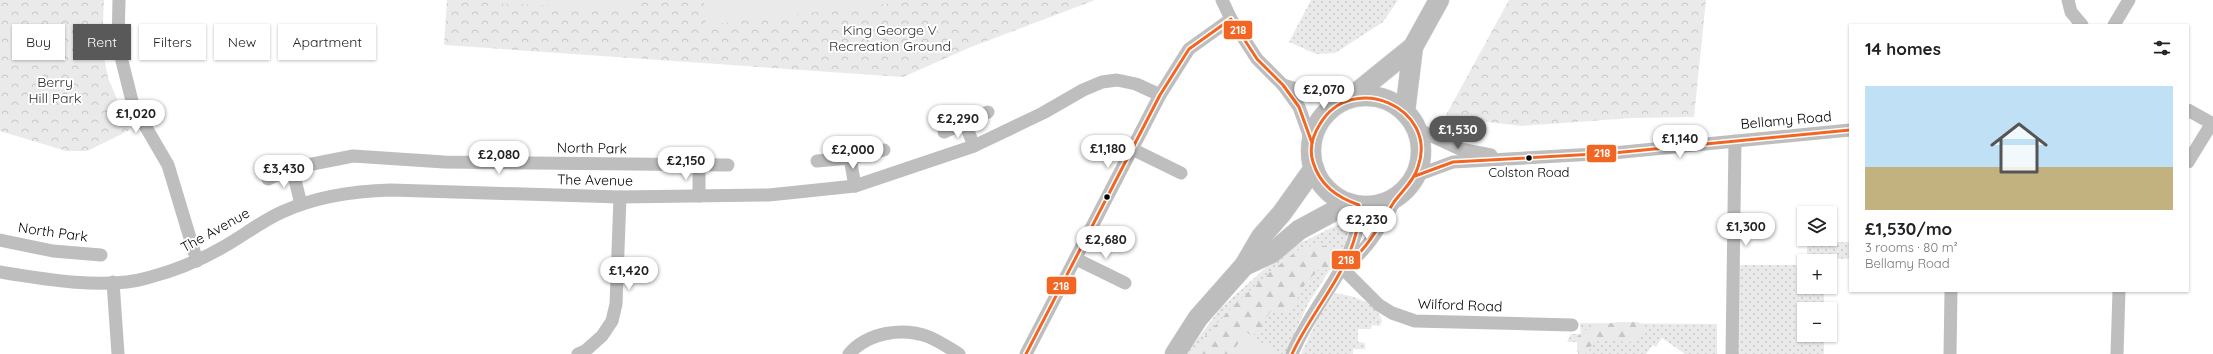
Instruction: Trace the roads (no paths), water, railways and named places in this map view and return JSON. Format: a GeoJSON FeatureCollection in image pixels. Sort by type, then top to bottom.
{"type":"FeatureCollection","features":[{"type":"Feature","properties":{"kind":"main road"},"geometry":{"type":"LineString","coordinates":[[1405,112],[1413,47],[1439,0]]}},
{"type":"Feature","properties":{"kind":"main road"},"geometry":{"type":"LineString","coordinates":[[1346,100],[1365,96],[1379,98],[1393,103],[1405,112],[1417,129],[1421,145],[1420,161],[1415,176],[1397,197],[1376,205],[1354,204],[1334,195],[1322,183],[1314,168],[1311,152],[1312,143],[1319,122],[1327,112],[1346,100],[1413,47]]}},
{"type":"Feature","properties":{"kind":"main road"},"geometry":{"type":"LineString","coordinates":[[1175,354],[1198,318],[1244,266],[1262,237],[1282,213],[1314,168]]}},
{"type":"Feature","properties":{"kind":"main road"},"geometry":{"type":"LineString","coordinates":[[1244,266],[1272,253],[1299,230],[1354,204]]}},
{"type":"Feature","properties":{"kind":"street"},"geometry":{"type":"LineString","coordinates":[[119,0],[118,45],[133,105],[168,165],[197,261]]}},
{"type":"Feature","properties":{"kind":"street"},"geometry":{"type":"LineString","coordinates":[[1222,0],[1231,19],[1257,59],[1283,85],[1299,107],[1312,143]]}},
{"type":"Feature","properties":{"kind":"street"},"geometry":{"type":"LineString","coordinates":[[2115,24],[2129,0]]}},
{"type":"Feature","properties":{"kind":"street"},"geometry":{"type":"LineString","coordinates":[[2069,24],[2070,6]]}},
{"type":"Feature","properties":{"kind":"street"},"geometry":{"type":"LineString","coordinates":[[2070,6],[2081,24]]}},
{"type":"Feature","properties":{"kind":"street"},"geometry":{"type":"LineString","coordinates":[[1026,354],[1160,95],[1189,49],[1231,19]]}},
{"type":"Feature","properties":{"kind":"street","name":"The Avenue"},"geometry":{"type":"LineString","coordinates":[[0,272],[44,280],[113,282],[146,279],[197,261],[281,212],[301,204],[358,191],[391,190],[620,197],[769,195],[855,186],[974,146],[1043,113],[1083,90],[1102,82],[1117,80],[1136,84],[1160,95]]}},
{"type":"Feature","properties":{"kind":"street"},"geometry":{"type":"LineString","coordinates":[[1283,85],[1346,100]]}},
{"type":"Feature","properties":{"kind":"street"},"geometry":{"type":"LineString","coordinates":[[2189,111],[2212,123],[2189,160]]}},
{"type":"Feature","properties":{"kind":"street"},"geometry":{"type":"LineString","coordinates":[[944,132],[988,112]]}},
{"type":"Feature","properties":{"kind":"street"},"geometry":{"type":"LineString","coordinates":[[965,123],[974,146]]}},
{"type":"Feature","properties":{"kind":"street","name":"Bellamy Road"},"geometry":{"type":"LineString","coordinates":[[1417,129],[1460,149],[1509,159]]}},
{"type":"Feature","properties":{"kind":"street","name":"Bellamy Road"},"geometry":{"type":"LineString","coordinates":[[1415,176],[1453,162],[1613,153],[1849,130]]}},
{"type":"Feature","properties":{"kind":"street"},"geometry":{"type":"LineString","coordinates":[[1732,354],[1736,140]]}},
{"type":"Feature","properties":{"kind":"street"},"geometry":{"type":"LineString","coordinates":[[817,161],[850,158],[884,150]]}},
{"type":"Feature","properties":{"kind":"street"},"geometry":{"type":"LineString","coordinates":[[1132,150],[1181,173]]}},
{"type":"Feature","properties":{"kind":"street","name":"North Park"},"geometry":{"type":"LineString","coordinates":[[268,179],[292,168],[353,156],[444,162],[728,165]]}},
{"type":"Feature","properties":{"kind":"street"},"geometry":{"type":"LineString","coordinates":[[850,158],[855,186]]}},
{"type":"Feature","properties":{"kind":"street"},"geometry":{"type":"LineString","coordinates":[[699,165],[699,196]]}},
{"type":"Feature","properties":{"kind":"street"},"geometry":{"type":"LineString","coordinates":[[292,168],[301,204]]}},
{"type":"Feature","properties":{"kind":"street"},"geometry":{"type":"LineString","coordinates":[[578,354],[585,351],[602,336],[612,321],[616,304],[620,197]]}},
{"type":"Feature","properties":{"kind":"street"},"geometry":{"type":"LineString","coordinates":[[1342,268],[1356,259],[1385,219],[1397,197]]}},
{"type":"Feature","properties":{"kind":"street"},"geometry":{"type":"LineString","coordinates":[[1292,354],[1306,324],[1342,268],[1357,232],[1354,204]]}},
{"type":"Feature","properties":{"kind":"street","name":"North Park"},"geometry":{"type":"LineString","coordinates":[[0,240],[53,251],[102,254]]}},
{"type":"Feature","properties":{"kind":"street"},"geometry":{"type":"LineString","coordinates":[[1076,259],[1125,283]]}},
{"type":"Feature","properties":{"kind":"street","name":"Wilford Road"},"geometry":{"type":"LineString","coordinates":[[1342,268],[1378,305],[1392,313],[1415,321],[1572,325]]}},
{"type":"Feature","properties":{"kind":"street"},"geometry":{"type":"LineString","coordinates":[[113,282],[118,354]]}},
{"type":"Feature","properties":{"kind":"street"},"geometry":{"type":"LineString","coordinates":[[1950,354],[1951,292]]}},
{"type":"Feature","properties":{"kind":"street"},"geometry":{"type":"LineString","coordinates":[[2117,354],[2119,292]]}},
{"type":"Feature","properties":{"kind":"street"},"geometry":{"type":"LineString","coordinates":[[849,354],[870,338],[888,332],[910,331],[930,337],[958,354]]}},
{"type":"Feature","properties":{"kind":"place","name":"Colston Road"},"geometry":{"type":"Point","coordinates":[1529,158]}},
{"type":"Feature","properties":{"kind":"park label","name":"King George V Recreation Ground"},"geometry":{"type":"Point","coordinates":[890,38]}},
{"type":"Feature","properties":{"kind":"park label","name":"Berry Hill Park"},"geometry":{"type":"Point","coordinates":[55,90]}}]}
